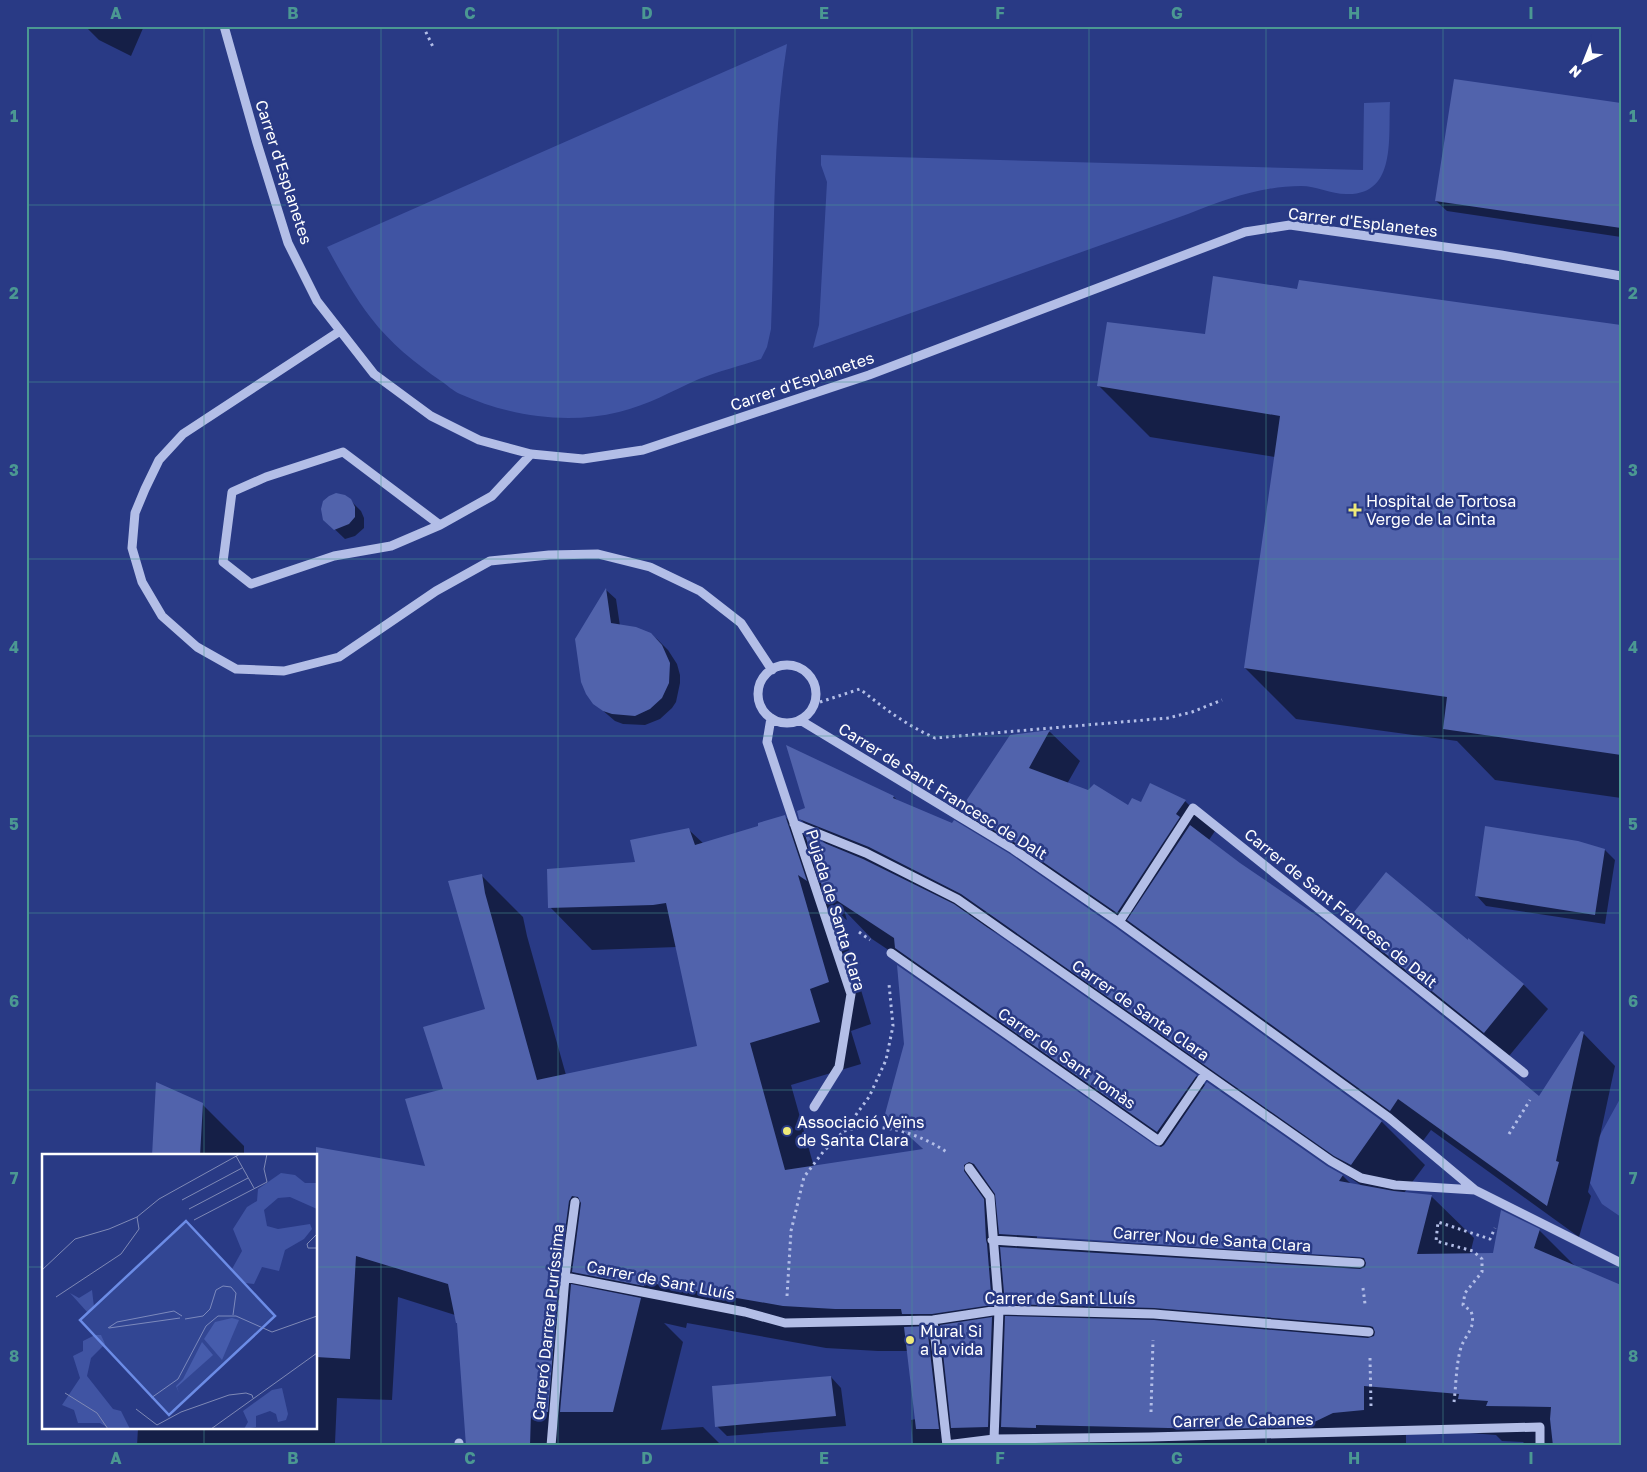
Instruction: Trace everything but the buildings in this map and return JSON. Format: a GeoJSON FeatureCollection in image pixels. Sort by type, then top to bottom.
{"type":"FeatureCollection","features":[{"type":"Feature","properties":{"kind":"street","name":"Carrer d'Esplanetes"},"geometry":{"type":"LineString","coordinates":[[224,26],[288,243],[317,301],[374,374],[431,416],[479,440],[531,454],[583,459],[642,450],[869,375],[1245,232],[1290,225],[1501,255],[1621,276]]}},
{"type":"Feature","properties":{"kind":"street"},"geometry":{"type":"LineString","coordinates":[[340,331],[183,434],[159,460],[145,488],[135,513],[132,548],[142,582],[162,616],[197,647],[236,669],[284,671],[338,657],[436,591],[490,561],[549,555],[598,554],[650,567],[700,591],[742,623],[772,670]]}},
{"type":"Feature","properties":{"kind":"street"},"geometry":{"type":"LineString","coordinates":[[440,525],[343,452],[266,477],[232,492],[223,562],[251,584],[334,556],[392,546],[440,525],[492,496],[531,454]]}},
{"type":"Feature","properties":{"kind":"street"},"geometry":{"type":"LineString","coordinates":[[781,666],[801,669],[809,675],[814,683],[815,703],[807,716],[800,720],[785,723],[771,718],[764,712],[758,694],[760,684],[772,670],[781,666]]}},
{"type":"Feature","properties":{"kind":"street","name":"Pujada de Santa Clara"},"geometry":{"type":"LineString","coordinates":[[771,718],[767,742],[851,994],[839,1068],[814,1107]]}},
{"type":"Feature","properties":{"kind":"street","name":"Carrer de Sant Francesc de Dalt"},"geometry":{"type":"LineString","coordinates":[[800,720],[1013,849],[1119,922],[1389,1118],[1476,1190]]}},
{"type":"Feature","properties":{"kind":"street","name":"Carrer de Sant Francesc de Dalt"},"geometry":{"type":"LineString","coordinates":[[1119,922],[1193,808],[1524,1073]]}},
{"type":"Feature","properties":{"kind":"street","name":"Carrer de Santa Clara"},"geometry":{"type":"LineString","coordinates":[[794,824],[866,853],[957,899],[1205,1074],[1331,1161],[1361,1178],[1396,1185],[1476,1190]]}},
{"type":"Feature","properties":{"kind":"street","name":"Carrer de Sant Tomàs"},"geometry":{"type":"LineString","coordinates":[[891,953],[1159,1141],[1205,1074]]}},
{"type":"Feature","properties":{"kind":"street"},"geometry":{"type":"LineString","coordinates":[[969,1168],[990,1197],[999,1310],[994,1440]]}},
{"type":"Feature","properties":{"kind":"street"},"geometry":{"type":"LineString","coordinates":[[1476,1190],[1621,1263]]}},
{"type":"Feature","properties":{"kind":"street","name":"Carreró Darrera Puríssima"},"geometry":{"type":"LineString","coordinates":[[551,1446],[565,1277],[575,1202]]}},
{"type":"Feature","properties":{"kind":"street","name":"Carrer Nou de Santa Clara"},"geometry":{"type":"LineString","coordinates":[[992,1240],[1360,1263]]}},
{"type":"Feature","properties":{"kind":"street","name":"Carrer de Sant Lluís"},"geometry":{"type":"LineString","coordinates":[[565,1277],[745,1312],[785,1323],[932,1320],[999,1310],[1154,1314],[1369,1332]]}},
{"type":"Feature","properties":{"kind":"street"},"geometry":{"type":"LineString","coordinates":[[932,1320],[947,1445]]}},
{"type":"Feature","properties":{"kind":"street","name":"Carrer de Cabanes"},"geometry":{"type":"LineString","coordinates":[[947,1445],[994,1440],[1150,1441],[1540,1427],[1540,1446]]}},
{"type":"Feature","properties":{"kind":"path"},"geometry":{"type":"LineString","coordinates":[[423,26],[434,49]]}},
{"type":"Feature","properties":{"kind":"path"},"geometry":{"type":"LineString","coordinates":[[815,703],[860,689],[912,727],[935,738],[1168,718],[1192,712],[1222,700]]}},
{"type":"Feature","properties":{"kind":"path"},"geometry":{"type":"LineString","coordinates":[[1509,1134],[1531,1098],[1524,1073]]}},
{"type":"Feature","properties":{"kind":"path"},"geometry":{"type":"LineString","coordinates":[[844,1131],[872,1127],[902,1132],[936,1144],[969,1168]]}},
{"type":"Feature","properties":{"kind":"path"},"geometry":{"type":"LineString","coordinates":[[1452,1430],[1460,1351],[1464,1340],[1470,1333],[1474,1319],[1471,1311],[1463,1306],[1465,1293],[1482,1272],[1482,1259],[1473,1251],[1436,1241],[1438,1222],[1490,1239],[1506,1206]]}},
{"type":"Feature","properties":{"kind":"path"},"geometry":{"type":"LineString","coordinates":[[1360,1263],[1369,1332],[1371,1432]]}},
{"type":"Feature","properties":{"kind":"path"},"geometry":{"type":"LineString","coordinates":[[1150,1441],[1154,1314]]}},
{"type":"Feature","properties":{"kind":"shaded area"},"geometry":{"type":"Polygon","coordinates":[[[787,44],[776,150],[771,329],[767,347],[761,359],[714,373],[640,406],[599,416],[558,418],[518,413],[498,408],[460,394],[403,352],[378,327],[365,310],[327,247],[787,44]]]}},
{"type":"Feature","properties":{"kind":"shaded area"},"geometry":{"type":"Polygon","coordinates":[[[1390,102],[1389,147],[1382,175],[1374,185],[1362,192],[1340,194],[1301,186],[1257,191],[1215,204],[813,348],[819,325],[827,182],[821,165],[821,155],[1363,170],[1364,103],[1390,102]]]}},
{"type":"Feature","properties":{"kind":"shaded area"},"geometry":{"type":"Polygon","coordinates":[[[1621,1097],[1621,1217],[1602,1204],[1590,1183],[1599,1137],[1621,1097]]]}},
{"type":"Feature","properties":{"kind":"place","name":"Hospital de Tortosa Verge de la Cinta"},"geometry":{"type":"Point","coordinates":[1355,510]}},
{"type":"Feature","properties":{"kind":"place","name":"Associació Veïns de Santa Clara"},"geometry":{"type":"Point","coordinates":[787,1131]}},
{"type":"Feature","properties":{"kind":"place","name":"Mural Si a la vida"},"geometry":{"type":"Point","coordinates":[910,1340]}}]}
